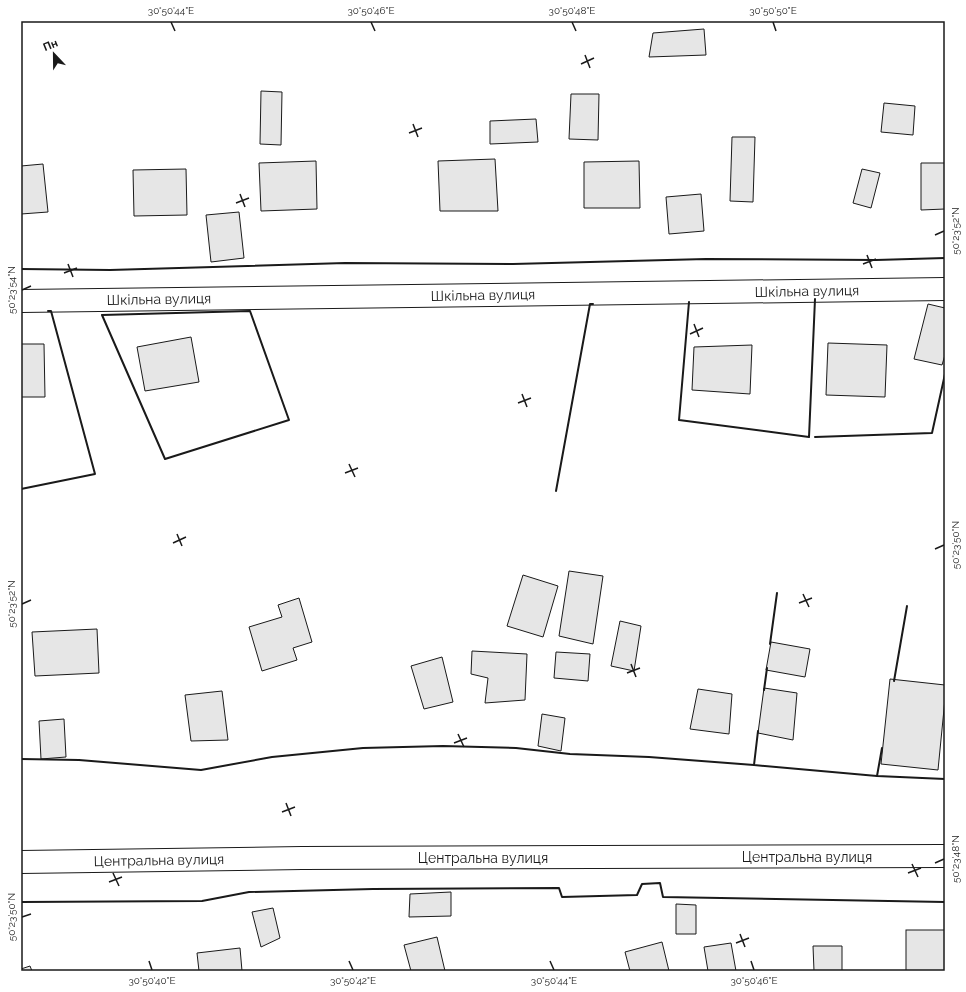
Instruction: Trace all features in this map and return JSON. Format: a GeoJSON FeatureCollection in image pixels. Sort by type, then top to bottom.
{"type":"FeatureCollection","features":[{"type":"Feature","properties":{"kind":"street","name":"Шкільна вулиця"},"geometry":{"type":"LineString","coordinates":[[21,301],[945,289]]}},
{"type":"Feature","properties":{"kind":"street","name":"Центральна вулиця"},"geometry":{"type":"LineString","coordinates":[[21,862],[302,858],[945,856]]}},
{"type":"Feature","properties":{"kind":"building"},"geometry":{"type":"Polygon","coordinates":[[[704,29],[706,55],[649,57],[653,33],[704,29]]]}},
{"type":"Feature","properties":{"kind":"building"},"geometry":{"type":"Polygon","coordinates":[[[261,91],[282,92],[281,145],[260,144],[261,91]]]}},
{"type":"Feature","properties":{"kind":"building"},"geometry":{"type":"Polygon","coordinates":[[[571,94],[599,94],[598,140],[569,139],[571,94]]]}},
{"type":"Feature","properties":{"kind":"building"},"geometry":{"type":"Polygon","coordinates":[[[884,103],[915,106],[913,135],[881,132],[884,103]]]}},
{"type":"Feature","properties":{"kind":"building"},"geometry":{"type":"Polygon","coordinates":[[[536,119],[538,142],[490,144],[490,121],[536,119]]]}},
{"type":"Feature","properties":{"kind":"building"},"geometry":{"type":"Polygon","coordinates":[[[732,137],[755,137],[753,202],[730,201],[732,137]]]}},
{"type":"Feature","properties":{"kind":"building"},"geometry":{"type":"Polygon","coordinates":[[[495,159],[498,211],[440,211],[438,161],[495,159]]]}},
{"type":"Feature","properties":{"kind":"building"},"geometry":{"type":"Polygon","coordinates":[[[316,161],[317,209],[261,211],[259,163],[316,161]]]}},
{"type":"Feature","properties":{"kind":"building"},"geometry":{"type":"Polygon","coordinates":[[[639,161],[640,208],[584,208],[584,162],[639,161]]]}},
{"type":"Feature","properties":{"kind":"building"},"geometry":{"type":"Polygon","coordinates":[[[921,163],[945,163],[945,209],[921,210],[921,163]]]}},
{"type":"Feature","properties":{"kind":"building"},"geometry":{"type":"Polygon","coordinates":[[[43,164],[48,212],[21,214],[21,166],[43,164]]]}},
{"type":"Feature","properties":{"kind":"building"},"geometry":{"type":"Polygon","coordinates":[[[186,169],[187,215],[134,216],[133,170],[186,169]]]}},
{"type":"Feature","properties":{"kind":"building"},"geometry":{"type":"Polygon","coordinates":[[[862,169],[880,173],[871,208],[853,203],[862,169]]]}},
{"type":"Feature","properties":{"kind":"building"},"geometry":{"type":"Polygon","coordinates":[[[701,194],[704,231],[669,234],[666,197],[701,194]]]}},
{"type":"Feature","properties":{"kind":"building"},"geometry":{"type":"Polygon","coordinates":[[[239,212],[244,258],[211,262],[206,215],[239,212]]]}},
{"type":"Feature","properties":{"kind":"building"},"geometry":{"type":"Polygon","coordinates":[[[928,304],[945,308],[945,355],[942,365],[914,359],[928,304]]]}},
{"type":"Feature","properties":{"kind":"building"},"geometry":{"type":"Polygon","coordinates":[[[191,337],[199,382],[145,391],[137,347],[191,337]]]}},
{"type":"Feature","properties":{"kind":"building"},"geometry":{"type":"Polygon","coordinates":[[[828,343],[887,345],[885,397],[826,395],[828,343]]]}},
{"type":"Feature","properties":{"kind":"building"},"geometry":{"type":"Polygon","coordinates":[[[21,344],[44,344],[45,397],[21,397],[21,344]]]}},
{"type":"Feature","properties":{"kind":"building"},"geometry":{"type":"Polygon","coordinates":[[[752,345],[750,394],[692,390],[694,347],[752,345]]]}},
{"type":"Feature","properties":{"kind":"building"},"geometry":{"type":"Polygon","coordinates":[[[569,571],[603,576],[593,644],[559,636],[569,571]]]}},
{"type":"Feature","properties":{"kind":"building"},"geometry":{"type":"Polygon","coordinates":[[[523,575],[558,586],[543,637],[507,626],[523,575]]]}},
{"type":"Feature","properties":{"kind":"building"},"geometry":{"type":"Polygon","coordinates":[[[299,598],[312,642],[293,648],[297,660],[262,671],[249,627],[282,617],[278,605],[299,598]]]}},
{"type":"Feature","properties":{"kind":"building"},"geometry":{"type":"Polygon","coordinates":[[[620,621],[641,626],[634,671],[611,666],[620,621]]]}},
{"type":"Feature","properties":{"kind":"building"},"geometry":{"type":"Polygon","coordinates":[[[97,629],[99,673],[35,676],[32,632],[97,629]]]}},
{"type":"Feature","properties":{"kind":"building"},"geometry":{"type":"Polygon","coordinates":[[[771,642],[810,649],[805,677],[766,670],[771,642]]]}},
{"type":"Feature","properties":{"kind":"building"},"geometry":{"type":"Polygon","coordinates":[[[472,651],[527,654],[525,700],[485,703],[488,678],[471,674],[472,651]]]}},
{"type":"Feature","properties":{"kind":"building"},"geometry":{"type":"Polygon","coordinates":[[[556,652],[590,654],[588,681],[554,678],[556,652]]]}},
{"type":"Feature","properties":{"kind":"building"},"geometry":{"type":"Polygon","coordinates":[[[442,657],[453,702],[424,709],[411,666],[442,657]]]}},
{"type":"Feature","properties":{"kind":"building"},"geometry":{"type":"Polygon","coordinates":[[[890,679],[945,685],[938,770],[881,764],[890,679]]]}},
{"type":"Feature","properties":{"kind":"building"},"geometry":{"type":"Polygon","coordinates":[[[764,688],[797,693],[793,740],[758,733],[764,688]]]}},
{"type":"Feature","properties":{"kind":"building"},"geometry":{"type":"Polygon","coordinates":[[[698,689],[732,694],[729,734],[690,729],[698,689]]]}},
{"type":"Feature","properties":{"kind":"building"},"geometry":{"type":"Polygon","coordinates":[[[222,691],[228,740],[191,741],[185,695],[222,691]]]}},
{"type":"Feature","properties":{"kind":"building"},"geometry":{"type":"Polygon","coordinates":[[[542,714],[565,718],[561,751],[538,746],[542,714]]]}},
{"type":"Feature","properties":{"kind":"building"},"geometry":{"type":"Polygon","coordinates":[[[64,719],[66,757],[41,759],[39,721],[64,719]]]}},
{"type":"Feature","properties":{"kind":"building"},"geometry":{"type":"Polygon","coordinates":[[[451,892],[451,916],[409,917],[410,894],[451,892]]]}},
{"type":"Feature","properties":{"kind":"building"},"geometry":{"type":"Polygon","coordinates":[[[676,904],[696,905],[696,934],[676,934],[676,904]]]}},
{"type":"Feature","properties":{"kind":"building"},"geometry":{"type":"Polygon","coordinates":[[[273,908],[280,938],[261,947],[252,912],[273,908]]]}},
{"type":"Feature","properties":{"kind":"building"},"geometry":{"type":"Polygon","coordinates":[[[906,930],[945,930],[945,971],[906,971],[906,930]]]}},
{"type":"Feature","properties":{"kind":"building"},"geometry":{"type":"Polygon","coordinates":[[[437,937],[445,971],[411,971],[404,945],[437,937]]]}},
{"type":"Feature","properties":{"kind":"building"},"geometry":{"type":"Polygon","coordinates":[[[662,942],[669,971],[630,971],[625,952],[662,942]]]}},
{"type":"Feature","properties":{"kind":"building"},"geometry":{"type":"Polygon","coordinates":[[[731,943],[736,971],[708,971],[704,947],[731,943]]]}},
{"type":"Feature","properties":{"kind":"building"},"geometry":{"type":"Polygon","coordinates":[[[813,946],[842,946],[842,971],[814,971],[813,946]]]}},
{"type":"Feature","properties":{"kind":"building"},"geometry":{"type":"Polygon","coordinates":[[[240,948],[242,971],[199,971],[197,953],[240,948]]]}},
{"type":"Feature","properties":{"kind":"building"},"geometry":{"type":"Polygon","coordinates":[[[30,966],[32,971],[21,971],[21,969],[30,966]]]}},
{"type":"Feature","properties":{"kind":"wall"},"geometry":{"type":"LineString","coordinates":[[21,269],[110,270],[345,263],[513,264],[706,259],[876,260],[945,258]]}},
{"type":"Feature","properties":{"kind":"wall"},"geometry":{"type":"LineString","coordinates":[[689,302],[679,420],[809,437],[815,299]]}},
{"type":"Feature","properties":{"kind":"wall"},"geometry":{"type":"LineString","coordinates":[[556,491],[590,304],[593,304]]}},
{"type":"Feature","properties":{"kind":"wall"},"geometry":{"type":"LineString","coordinates":[[21,489],[95,474],[51,311],[48,311]]}},
{"type":"Feature","properties":{"kind":"wall"},"geometry":{"type":"LineString","coordinates":[[250,311],[289,420],[165,459],[102,315],[250,311]]}},
{"type":"Feature","properties":{"kind":"wall"},"geometry":{"type":"LineString","coordinates":[[815,437],[932,433],[945,374]]}},
{"type":"Feature","properties":{"kind":"wall"},"geometry":{"type":"LineString","coordinates":[[770,644],[777,593]]}},
{"type":"Feature","properties":{"kind":"wall"},"geometry":{"type":"LineString","coordinates":[[894,681],[907,606]]}},
{"type":"Feature","properties":{"kind":"wall"},"geometry":{"type":"LineString","coordinates":[[764,690],[767,668]]}},
{"type":"Feature","properties":{"kind":"wall"},"geometry":{"type":"LineString","coordinates":[[758,731],[754,765],[877,776]]}},
{"type":"Feature","properties":{"kind":"wall"},"geometry":{"type":"LineString","coordinates":[[21,759],[79,760],[201,770],[272,757],[363,748],[443,746],[516,748],[570,754],[649,757],[754,765]]}},
{"type":"Feature","properties":{"kind":"wall"},"geometry":{"type":"LineString","coordinates":[[882,748],[877,776],[945,779]]}},
{"type":"Feature","properties":{"kind":"wall"},"geometry":{"type":"LineString","coordinates":[[21,902],[202,901],[249,892],[373,889],[559,888],[562,897],[637,895],[642,884],[660,883],[663,897],[945,902]]}}]}
